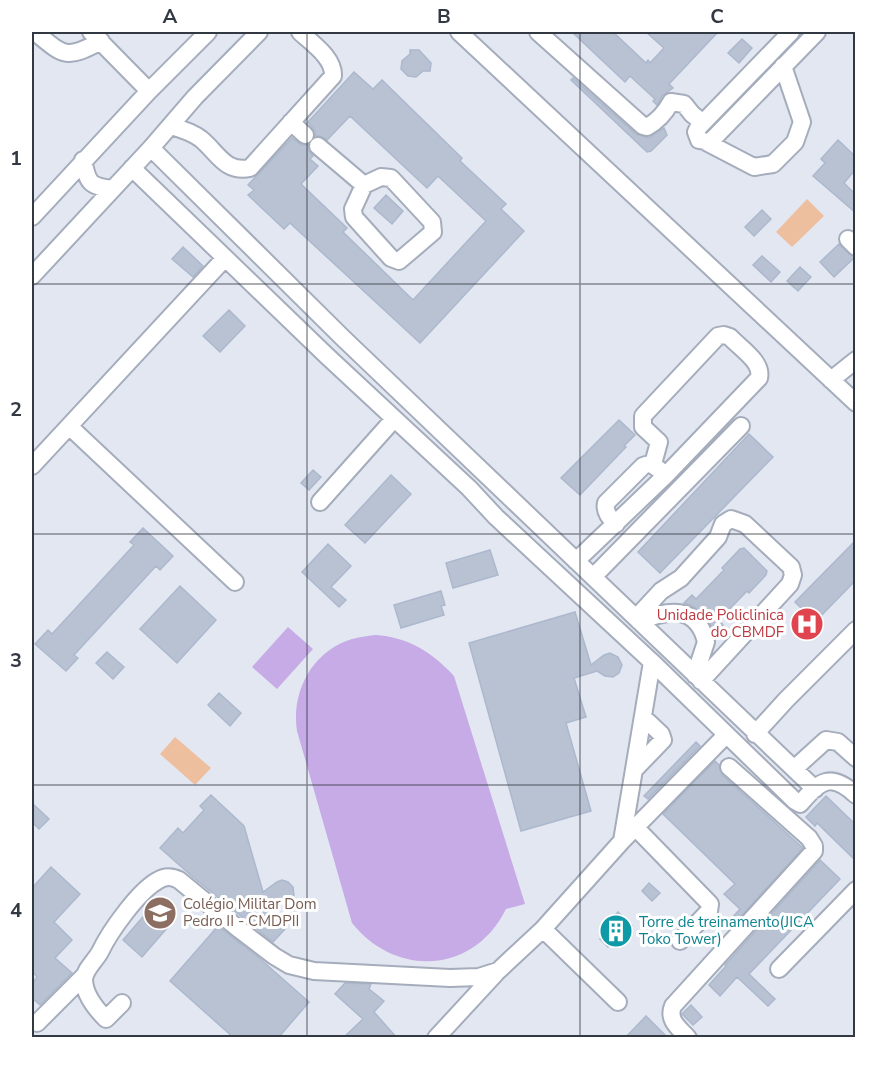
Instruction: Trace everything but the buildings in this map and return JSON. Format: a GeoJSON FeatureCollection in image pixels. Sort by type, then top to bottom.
{"type":"FeatureCollection","features":[{"type":"Feature","properties":{"kind":"street"},"geometry":{"type":"LineString","coordinates":[[32,37],[36,32],[59,52],[68,55],[85,50],[96,36],[149,91]]}},
{"type":"Feature","properties":{"kind":"street"},"geometry":{"type":"LineString","coordinates":[[32,217],[83,160],[208,32]]}},
{"type":"Feature","properties":{"kind":"street"},"geometry":{"type":"LineString","coordinates":[[171,126],[185,129],[200,138],[227,165],[239,170],[250,168],[333,76],[330,62],[300,32]]}},
{"type":"Feature","properties":{"kind":"street"},"geometry":{"type":"LineString","coordinates":[[459,32],[855,403]]}},
{"type":"Feature","properties":{"kind":"street"},"geometry":{"type":"LineString","coordinates":[[538,32],[643,126],[654,124],[671,102],[684,104],[703,123]]}},
{"type":"Feature","properties":{"kind":"street"},"geometry":{"type":"LineString","coordinates":[[783,66],[802,122],[795,142],[773,164],[754,167],[699,140],[696,132],[703,123],[791,32]]}},
{"type":"Feature","properties":{"kind":"street"},"geometry":{"type":"LineString","coordinates":[[706,142],[710,142],[817,32]]}},
{"type":"Feature","properties":{"kind":"street"},"geometry":{"type":"LineString","coordinates":[[32,276],[171,126],[251,35]]}},
{"type":"Feature","properties":{"kind":"street"},"geometry":{"type":"LineString","coordinates":[[291,122],[364,185]]}},
{"type":"Feature","properties":{"kind":"street"},"geometry":{"type":"LineString","coordinates":[[151,148],[344,339],[815,789]]}},
{"type":"Feature","properties":{"kind":"street"},"geometry":{"type":"LineString","coordinates":[[83,160],[89,182],[95,186],[112,189]]}},
{"type":"Feature","properties":{"kind":"street"},"geometry":{"type":"LineString","coordinates":[[132,168],[800,804]]}},
{"type":"Feature","properties":{"kind":"street"},"geometry":{"type":"LineString","coordinates":[[381,177],[391,178],[432,222],[433,232],[399,261],[392,258],[354,216],[353,209],[364,185],[381,177]]}},
{"type":"Feature","properties":{"kind":"street"},"geometry":{"type":"LineString","coordinates":[[32,466],[221,253],[226,223]]}},
{"type":"Feature","properties":{"kind":"street"},"geometry":{"type":"LineString","coordinates":[[718,336],[730,337],[758,365],[759,378],[659,470],[659,442],[643,427],[643,416],[718,336]]}},
{"type":"Feature","properties":{"kind":"street"},"geometry":{"type":"LineString","coordinates":[[327,356],[344,339]]}},
{"type":"Feature","properties":{"kind":"street"},"geometry":{"type":"LineString","coordinates":[[831,380],[855,360]]}},
{"type":"Feature","properties":{"kind":"street"},"geometry":{"type":"LineString","coordinates":[[320,502],[394,419]]}},
{"type":"Feature","properties":{"kind":"street"},"geometry":{"type":"LineString","coordinates":[[69,426],[235,582]]}},
{"type":"Feature","properties":{"kind":"street"},"geometry":{"type":"LineString","coordinates":[[593,577],[741,426]]}},
{"type":"Feature","properties":{"kind":"street"},"geometry":{"type":"LineString","coordinates":[[576,561],[616,524],[608,515],[605,508],[606,503],[643,466],[648,464],[659,470]]}},
{"type":"Feature","properties":{"kind":"street"},"geometry":{"type":"LineString","coordinates":[[469,488],[483,472]]}},
{"type":"Feature","properties":{"kind":"street"},"geometry":{"type":"LineString","coordinates":[[638,620],[661,591],[681,578],[718,537],[723,524],[728,521],[735,519],[745,524],[779,554],[791,567],[793,575],[790,584],[698,678]]}},
{"type":"Feature","properties":{"kind":"street"},"geometry":{"type":"LineString","coordinates":[[610,622],[623,606]]}},
{"type":"Feature","properties":{"kind":"street"},"geometry":{"type":"LineString","coordinates":[[638,620],[669,612],[687,614],[698,624],[706,642],[698,678]]}},
{"type":"Feature","properties":{"kind":"street"},"geometry":{"type":"LineString","coordinates":[[755,734],[855,630]]}},
{"type":"Feature","properties":{"kind":"street"},"geometry":{"type":"LineString","coordinates":[[622,841],[652,662]]}},
{"type":"Feature","properties":{"kind":"street"},"geometry":{"type":"LineString","coordinates":[[633,770],[663,740],[661,734],[644,718]]}},
{"type":"Feature","properties":{"kind":"street"},"geometry":{"type":"LineString","coordinates":[[436,1038],[498,971],[543,929],[622,841],[726,735]]}},
{"type":"Feature","properties":{"kind":"street"},"geometry":{"type":"LineString","coordinates":[[772,779],[792,767],[826,740],[838,741],[855,758]]}},
{"type":"Feature","properties":{"kind":"street"},"geometry":{"type":"LineString","coordinates":[[688,1038],[672,1021],[670,1013],[673,1006],[814,851],[809,838],[789,818],[729,767]]}},
{"type":"Feature","properties":{"kind":"street"},"geometry":{"type":"LineString","coordinates":[[789,818],[800,804],[824,782],[832,780],[844,784],[855,795]]}},
{"type":"Feature","properties":{"kind":"street"},"geometry":{"type":"LineString","coordinates":[[636,828],[710,904],[710,911],[680,941]]}},
{"type":"Feature","properties":{"kind":"street"},"geometry":{"type":"LineString","coordinates":[[34,1026],[84,976],[109,933],[148,888],[157,881],[171,877],[179,880],[274,956],[298,968],[450,978],[479,977],[498,971]]}},
{"type":"Feature","properties":{"kind":"street"},"geometry":{"type":"LineString","coordinates":[[779,969],[855,890]]}},
{"type":"Feature","properties":{"kind":"street"},"geometry":{"type":"LineString","coordinates":[[543,929],[618,1002]]}},
{"type":"Feature","properties":{"kind":"street"},"geometry":{"type":"LineString","coordinates":[[84,976],[84,985],[93,1005],[106,1019],[122,1003]]}},
{"type":"Feature","properties":{"kind":"shaded area"},"geometry":{"type":"Polygon","coordinates":[[[807,199],[824,216],[792,247],[776,232],[807,199]]]}},
{"type":"Feature","properties":{"kind":"shaded area"},"geometry":{"type":"Polygon","coordinates":[[[288,627],[313,649],[277,689],[252,667],[288,627]]]}},
{"type":"Feature","properties":{"kind":"shaded area"},"geometry":{"type":"Polygon","coordinates":[[[375,635],[398,639],[419,647],[454,676],[525,904],[506,909],[492,931],[475,946],[455,956],[433,961],[412,960],[390,953],[370,941],[352,923],[297,731],[297,702],[307,675],[315,663],[338,645],[352,639],[375,635]]]}},
{"type":"Feature","properties":{"kind":"shaded area"},"geometry":{"type":"Polygon","coordinates":[[[175,737],[211,768],[195,785],[160,754],[175,737]]]}},
{"type":"Feature","properties":{"kind":"place","name":"Unidade Policlinica do CBMDF"},"geometry":{"type":"Point","coordinates":[807,624]}},
{"type":"Feature","properties":{"kind":"place","name":"Colégio Militar Dom Pedro II - CMDPII"},"geometry":{"type":"Point","coordinates":[160,913]}},
{"type":"Feature","properties":{"kind":"place","name":"Torre de treinamento(JICA Toko Tower)"},"geometry":{"type":"Point","coordinates":[616,931]}}]}
